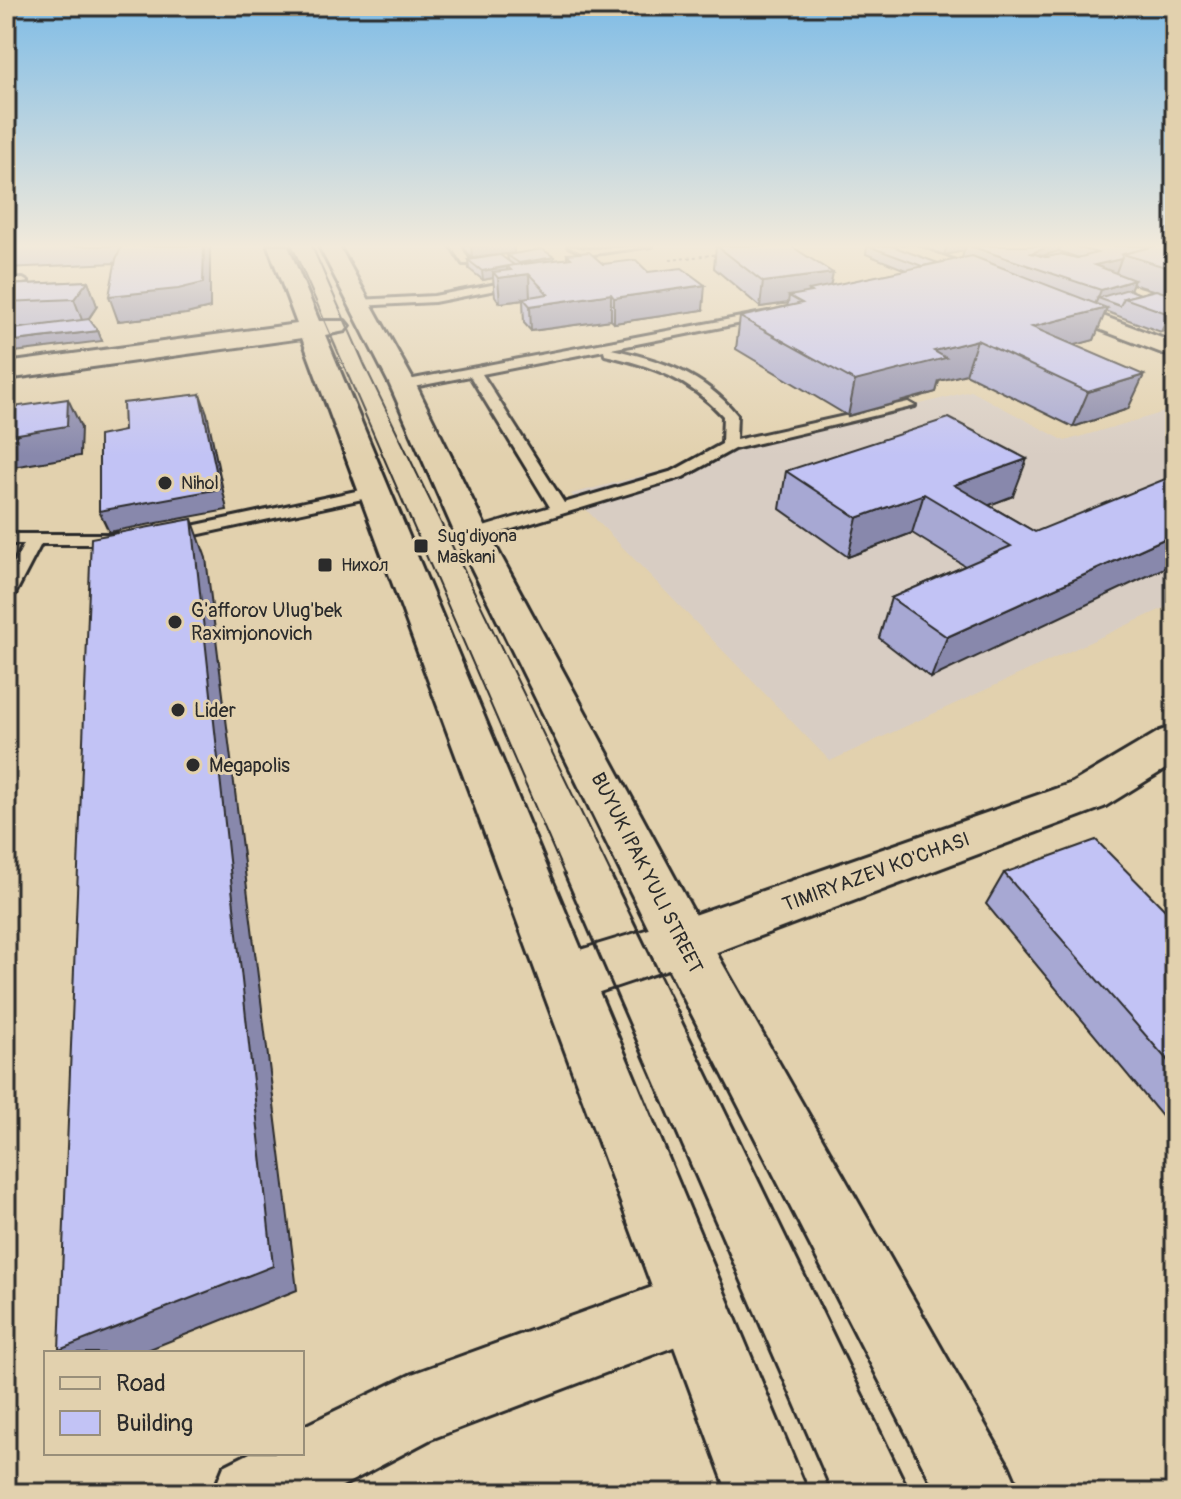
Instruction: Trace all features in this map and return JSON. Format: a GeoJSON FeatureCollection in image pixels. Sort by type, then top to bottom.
{"type":"FeatureCollection","features":[{"type":"Feature","properties":{"kind":"main road"},"geometry":{"type":"LineString","coordinates":[[306,316],[768,1493]]}},
{"type":"Feature","properties":{"kind":"main road"},"geometry":{"type":"LineString","coordinates":[[6,371],[311,329],[353,316]]}},
{"type":"Feature","properties":{"kind":"main road","name":"BUYUK IPAK YULI STREET"},"geometry":{"type":"LineString","coordinates":[[365,316],[403,385],[473,536],[682,942],[980,1493]]}},
{"type":"Feature","properties":{"kind":"main road","name":"TIMIRYAZEV KO'CHASI"},"geometry":{"type":"LineString","coordinates":[[567,978],[682,942],[1088,795],[1175,742]]}},
{"type":"Feature","properties":{"kind":"street"},"geometry":{"type":"LineString","coordinates":[[1092,316],[1175,351]]}},
{"type":"Feature","properties":{"kind":"street"},"geometry":{"type":"LineString","coordinates":[[251,1493],[412,1410],[694,1306]]}},
{"type":"Feature","properties":{"kind":"lane"},"geometry":{"type":"LineString","coordinates":[[403,385],[600,350],[764,316]]}},
{"type":"Feature","properties":{"kind":"lane"},"geometry":{"type":"LineString","coordinates":[[600,350],[653,362],[692,378],[730,415],[729,446]]}},
{"type":"Feature","properties":{"kind":"lane"},"geometry":{"type":"LineString","coordinates":[[474,372],[560,510]]}},
{"type":"Feature","properties":{"kind":"lane"},"geometry":{"type":"LineString","coordinates":[[473,536],[678,474],[729,446],[908,406]]}},
{"type":"Feature","properties":{"kind":"lane"},"geometry":{"type":"LineString","coordinates":[[6,539],[146,539],[375,492]]}},
{"type":"Feature","properties":{"kind":"lane"},"geometry":{"type":"LineString","coordinates":[[6,594],[34,539]]}},
{"type":"Feature","properties":{"kind":"shaded area"},"geometry":{"type":"Polygon","coordinates":[[[971,391],[1065,441],[1175,409],[1175,603],[830,761],[571,494],[971,391]]]}},
{"type":"Feature","properties":{"kind":"building"},"geometry":{"type":"Polygon","coordinates":[[[1076,316],[1032,327],[1144,375],[1088,392],[977,340],[934,351],[946,358],[855,381],[740,317],[1076,316]]]}},
{"type":"Feature","properties":{"kind":"building"},"geometry":{"type":"Polygon","coordinates":[[[89,319],[98,331],[6,342],[6,330],[89,319]]]}},
{"type":"Feature","properties":{"kind":"building","name":"Nihol"},"geometry":{"type":"Polygon","coordinates":[[[200,394],[220,489],[99,511],[99,436],[124,431],[123,403],[200,394]]]}},
{"type":"Feature","properties":{"kind":"building"},"geometry":{"type":"Polygon","coordinates":[[[68,399],[67,426],[6,436],[6,408],[68,399]]]}},
{"type":"Feature","properties":{"kind":"building"},"geometry":{"type":"Polygon","coordinates":[[[949,418],[1027,459],[954,485],[1035,532],[1175,475],[1175,534],[947,637],[891,598],[1011,546],[924,494],[857,518],[786,471],[949,418]]]}},
{"type":"Feature","properties":{"kind":"building"},"geometry":{"type":"Polygon","coordinates":[[[192,519],[273,1266],[59,1350],[91,538],[192,519]]]}},
{"type":"Feature","properties":{"kind":"building"},"geometry":{"type":"Polygon","coordinates":[[[1096,840],[1175,920],[1175,1069],[1004,873],[1096,840]]]}},
{"type":"Feature","properties":{"kind":"tram line"},"geometry":{"type":"LineString","coordinates":[[322,316],[565,876]]}},
{"type":"Feature","properties":{"kind":"tram line"},"geometry":{"type":"LineString","coordinates":[[343,316],[612,876]]}},
{"type":"Feature","properties":{"kind":"tram line"},"geometry":{"type":"LineString","coordinates":[[564,874],[832,1493]]}},
{"type":"Feature","properties":{"kind":"tram line"},"geometry":{"type":"LineString","coordinates":[[611,874],[911,1493]]}},
{"type":"Feature","properties":{"kind":"place","name":"Nihol"},"geometry":{"type":"Point","coordinates":[165,483]}},
{"type":"Feature","properties":{"kind":"place","name":"Sug'diyona Maskani"},"geometry":{"type":"Point","coordinates":[421,546]}},
{"type":"Feature","properties":{"kind":"place","name":"Нихол"},"geometry":{"type":"Point","coordinates":[325,565]}},
{"type":"Feature","properties":{"kind":"place","name":"G'afforov Ulug'bek Raximjonovich"},"geometry":{"type":"Point","coordinates":[175,622]}},
{"type":"Feature","properties":{"kind":"place","name":"Lider"},"geometry":{"type":"Point","coordinates":[178,710]}},
{"type":"Feature","properties":{"kind":"place","name":"Megapolis"},"geometry":{"type":"Point","coordinates":[193,765]}}]}
